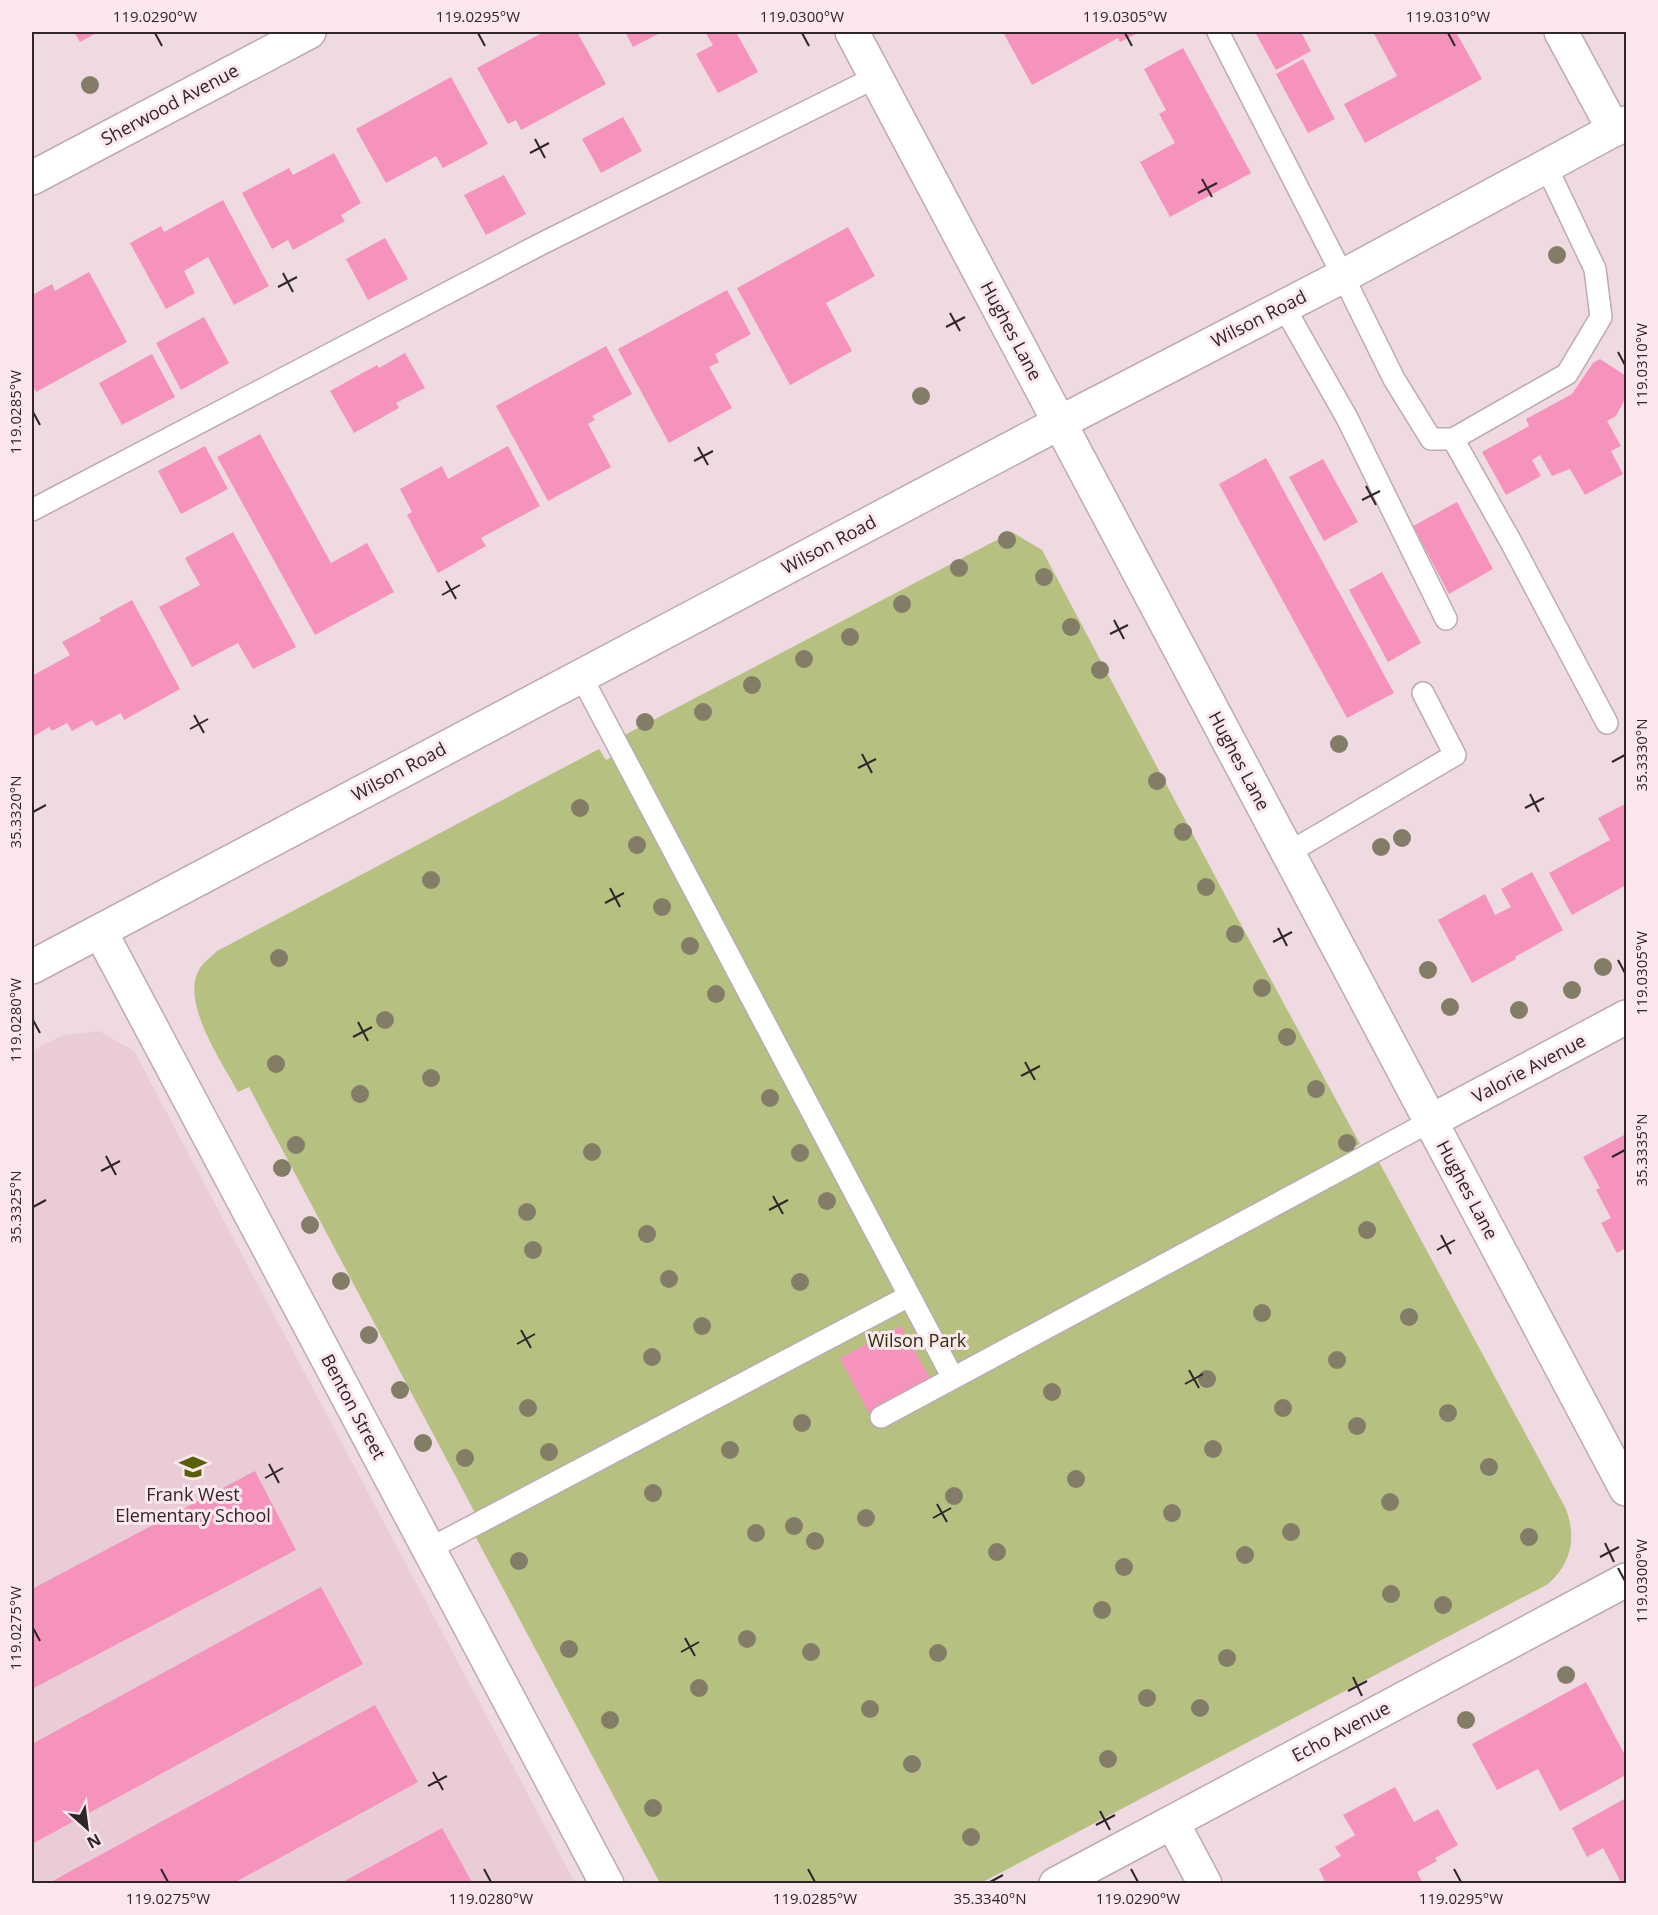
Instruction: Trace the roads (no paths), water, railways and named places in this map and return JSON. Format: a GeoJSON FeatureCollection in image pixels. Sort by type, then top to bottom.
{"type":"FeatureCollection","features":[{"type":"Feature","properties":{"kind":"street","name":"Sherwood Avenue"},"geometry":{"type":"LineString","coordinates":[[32,178],[309,32]]}},
{"type":"Feature","properties":{"kind":"street","name":"Hughes Lane"},"geometry":{"type":"LineString","coordinates":[[852,32],[1626,1489]]}},
{"type":"Feature","properties":{"kind":"street"},"geometry":{"type":"LineString","coordinates":[[1562,32],[1620,126]]}},
{"type":"Feature","properties":{"kind":"street","name":"Wilson Road"},"geometry":{"type":"LineString","coordinates":[[32,967],[1059,423],[1343,276],[1620,126]]}},
{"type":"Feature","properties":{"kind":"street","name":"Benton Street"},"geometry":{"type":"LineString","coordinates":[[100,931],[607,1884]]}},
{"type":"Feature","properties":{"kind":"street","name":"Valorie Avenue"},"geometry":{"type":"LineString","coordinates":[[1431,1121],[1626,1017]]}},
{"type":"Feature","properties":{"kind":"street","name":"Echo Avenue"},"geometry":{"type":"LineString","coordinates":[[1056,1884],[1626,1580]]}},
{"type":"Feature","properties":{"kind":"street"},"geometry":{"type":"LineString","coordinates":[[1172,1822],[1205,1884]]}},
{"type":"Feature","properties":{"kind":"lane"},"geometry":{"type":"LineString","coordinates":[[1218,32],[1394,379],[1431,439],[1453,439],[1567,374],[1601,317],[1595,269],[1546,168]]}},
{"type":"Feature","properties":{"kind":"lane"},"geometry":{"type":"LineString","coordinates":[[32,510],[539,245],[876,77]]}},
{"type":"Feature","properties":{"kind":"lane"},"geometry":{"type":"LineString","coordinates":[[1284,307],[1347,417],[1446,619]]}},
{"type":"Feature","properties":{"kind":"lane"},"geometry":{"type":"LineString","coordinates":[[1453,439],[1511,542],[1607,723]]}},
{"type":"Feature","properties":{"kind":"lane"},"geometry":{"type":"LineString","coordinates":[[581,676],[953,1378]]}},
{"type":"Feature","properties":{"kind":"lane"},"geometry":{"type":"LineString","coordinates":[[1288,854],[1455,755],[1423,693]]}},
{"type":"Feature","properties":{"kind":"lane"},"geometry":{"type":"LineString","coordinates":[[881,1418],[1431,1121]]}},
{"type":"Feature","properties":{"kind":"lane"},"geometry":{"type":"LineString","coordinates":[[429,1549],[909,1296]]}},
{"type":"Feature","properties":{"kind":"place","name":"Frank West Elementary School"},"geometry":{"type":"Point","coordinates":[193,1467]}},
{"type":"Feature","properties":{"kind":"park label","name":"Wilson Park"},"geometry":{"type":"Point","coordinates":[917,1341]}}]}
